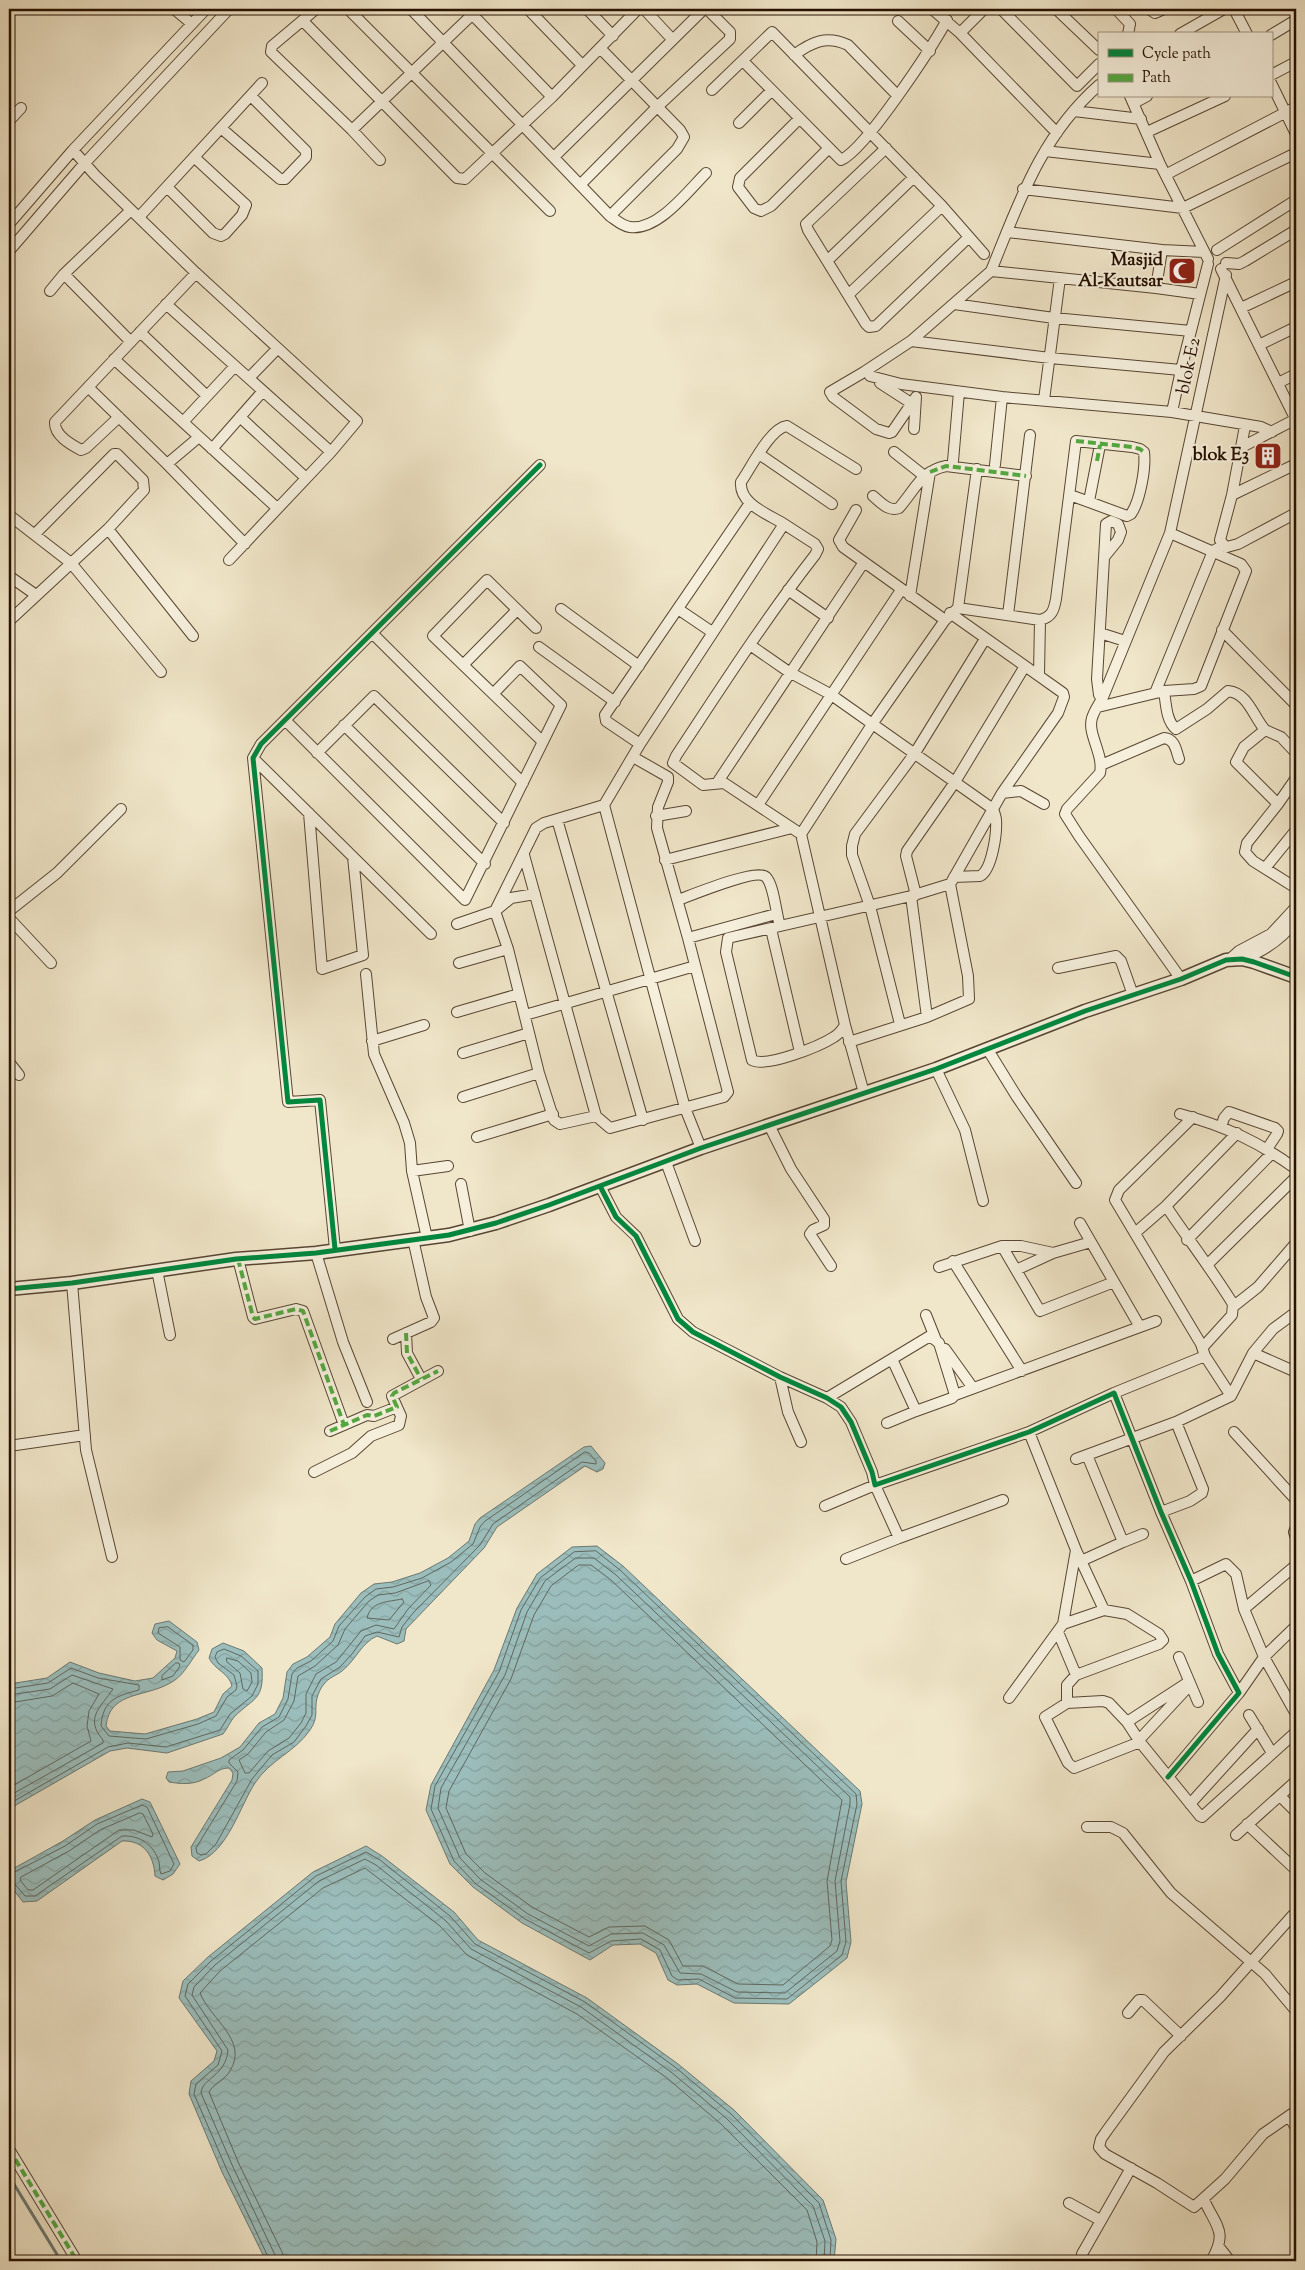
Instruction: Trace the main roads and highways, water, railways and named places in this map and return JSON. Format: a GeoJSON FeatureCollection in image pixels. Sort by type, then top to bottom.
{"type":"FeatureCollection","features":[{"type":"Feature","properties":{"kind":"water"},"geometry":{"type":"Polygon","coordinates":[[[591,1446],[605,1463],[603,1469],[597,1472],[585,1466],[497,1527],[484,1548],[406,1629],[404,1641],[397,1644],[377,1636],[371,1639],[342,1671],[326,1682],[317,1696],[313,1725],[304,1738],[261,1775],[249,1793],[232,1828],[217,1849],[199,1861],[192,1856],[191,1847],[232,1780],[233,1773],[229,1768],[225,1768],[200,1781],[182,1784],[169,1782],[166,1778],[168,1772],[183,1771],[221,1758],[240,1747],[259,1723],[275,1714],[283,1698],[287,1672],[293,1664],[307,1657],[330,1637],[335,1624],[361,1593],[374,1584],[392,1582],[420,1573],[448,1558],[469,1541],[475,1524],[480,1518],[584,1447],[591,1446]]]}},
{"type":"Feature","properties":{"kind":"water"},"geometry":{"type":"Polygon","coordinates":[[[597,1546],[623,1566],[860,1791],[862,1804],[846,1882],[851,1942],[847,1958],[789,2004],[734,2003],[697,1984],[677,1985],[668,1980],[656,1953],[640,1944],[613,1945],[590,1960],[522,1923],[473,1887],[450,1864],[426,1810],[431,1785],[494,1670],[517,1608],[537,1574],[572,1547],[597,1546]]]}},
{"type":"Feature","properties":{"kind":"water"},"geometry":{"type":"Polygon","coordinates":[[[169,1621],[197,1642],[199,1650],[185,1670],[175,1680],[164,1686],[122,1700],[115,1706],[109,1714],[106,1726],[110,1731],[145,1734],[197,1719],[214,1712],[223,1694],[232,1686],[228,1678],[209,1658],[212,1649],[223,1643],[244,1651],[262,1668],[261,1687],[256,1697],[234,1717],[223,1734],[167,1753],[127,1748],[110,1751],[9,1809],[9,1684],[47,1678],[70,1662],[99,1673],[135,1681],[153,1678],[175,1658],[177,1651],[157,1640],[152,1633],[155,1624],[169,1621]]]}},
{"type":"Feature","properties":{"kind":"water"},"geometry":{"type":"Polygon","coordinates":[[[142,1799],[150,1802],[180,1864],[173,1874],[163,1880],[155,1876],[153,1862],[142,1846],[130,1841],[122,1841],[37,1901],[23,1902],[9,1884],[9,1871],[63,1841],[95,1820],[142,1799]]]}},
{"type":"Feature","properties":{"kind":"water"},"geometry":{"type":"Polygon","coordinates":[[[366,1846],[382,1856],[454,1912],[478,1940],[587,1998],[678,2064],[734,2110],[823,2200],[836,2239],[834,2261],[266,2261],[222,2172],[189,2094],[191,2081],[214,2061],[217,2051],[179,1998],[183,1981],[208,1957],[313,1872],[366,1846]]]}},
{"type":"Feature","properties":{"kind":"waterway"},"geometry":{"type":"LineString","coordinates":[[9,2176],[61,2261]]}},
{"type":"Feature","properties":{"kind":"railway"},"geometry":{"type":"LineString","coordinates":[[9,2246],[18,2261]]}},
{"type":"Feature","properties":{"kind":"place","name":"Masjid Al-Kautsar"},"geometry":{"type":"Point","coordinates":[1182,271]}},
{"type":"Feature","properties":{"kind":"place","name":"blok E3"},"geometry":{"type":"Point","coordinates":[1268,456]}}]}
